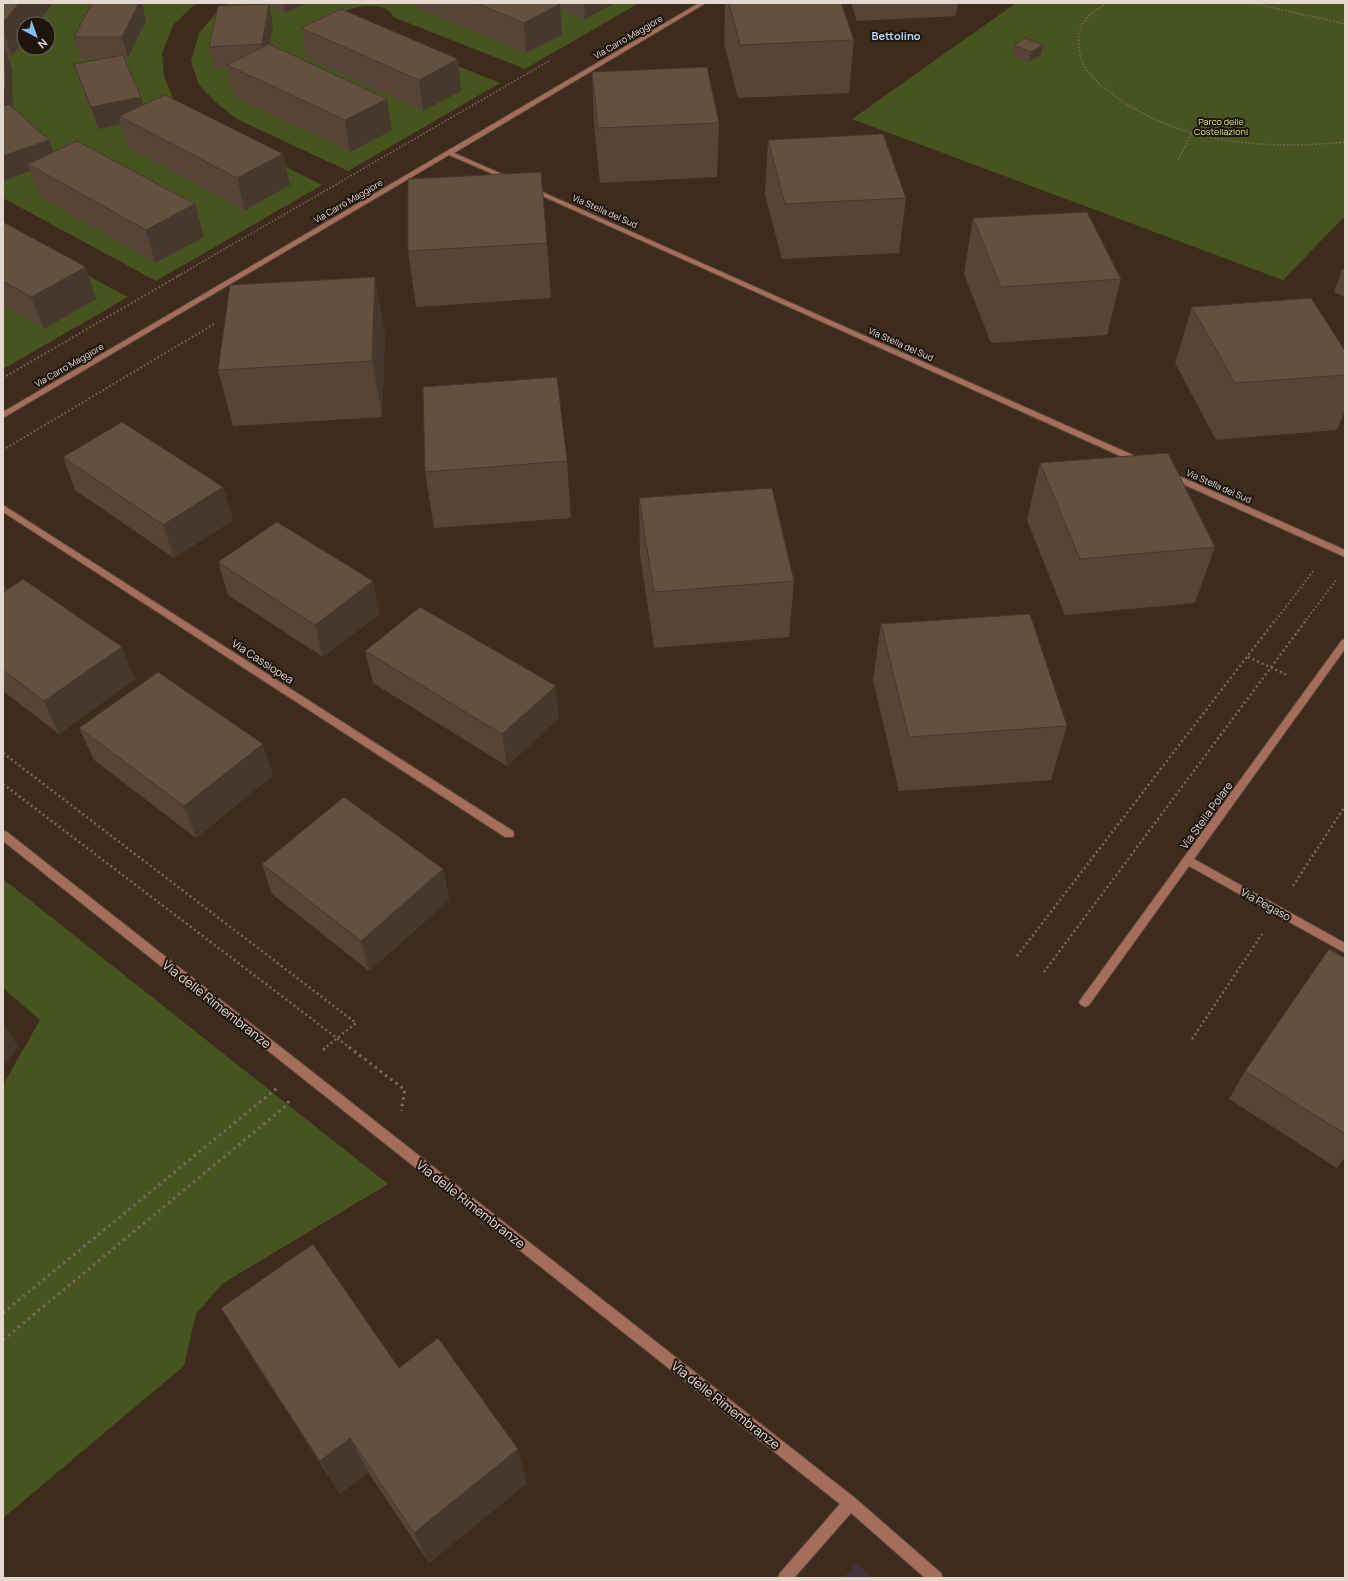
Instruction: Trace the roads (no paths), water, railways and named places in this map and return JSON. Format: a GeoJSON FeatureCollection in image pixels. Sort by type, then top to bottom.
{"type":"FeatureCollection","features":[{"type":"Feature","properties":{"kind":"street","name":"Via Carro Maggiore"},"geometry":{"type":"LineString","coordinates":[[3,415],[703,3]]}},
{"type":"Feature","properties":{"kind":"street","name":"Via Stella del Sud"},"geometry":{"type":"LineString","coordinates":[[449,153],[1150,466]]}},
{"type":"Feature","properties":{"kind":"street","name":"Via Stella del Sud"},"geometry":{"type":"LineString","coordinates":[[1165,473],[1345,554]]}},
{"type":"Feature","properties":{"kind":"street","name":"Via Cassiopea"},"geometry":{"type":"LineString","coordinates":[[3,508],[509,834]]}},
{"type":"Feature","properties":{"kind":"street","name":"Via Stella Polare"},"geometry":{"type":"LineString","coordinates":[[1086,1002],[1345,642]]}},
{"type":"Feature","properties":{"kind":"street","name":"Via delle Rimembranze"},"geometry":{"type":"LineString","coordinates":[[3,835],[850,1503],[936,1578]]}},
{"type":"Feature","properties":{"kind":"street","name":"Via Pegaso"},"geometry":{"type":"LineString","coordinates":[[1188,860],[1345,948]]}},
{"type":"Feature","properties":{"kind":"street"},"geometry":{"type":"LineString","coordinates":[[785,1578],[850,1503]]}},
{"type":"Feature","properties":{"kind":"district","name":"Bettolino"},"geometry":{"type":"Point","coordinates":[896,35]}},
{"type":"Feature","properties":{"kind":"park label","name":"Parco delle Costellazioni"},"geometry":{"type":"Point","coordinates":[1221,126]}}]}
